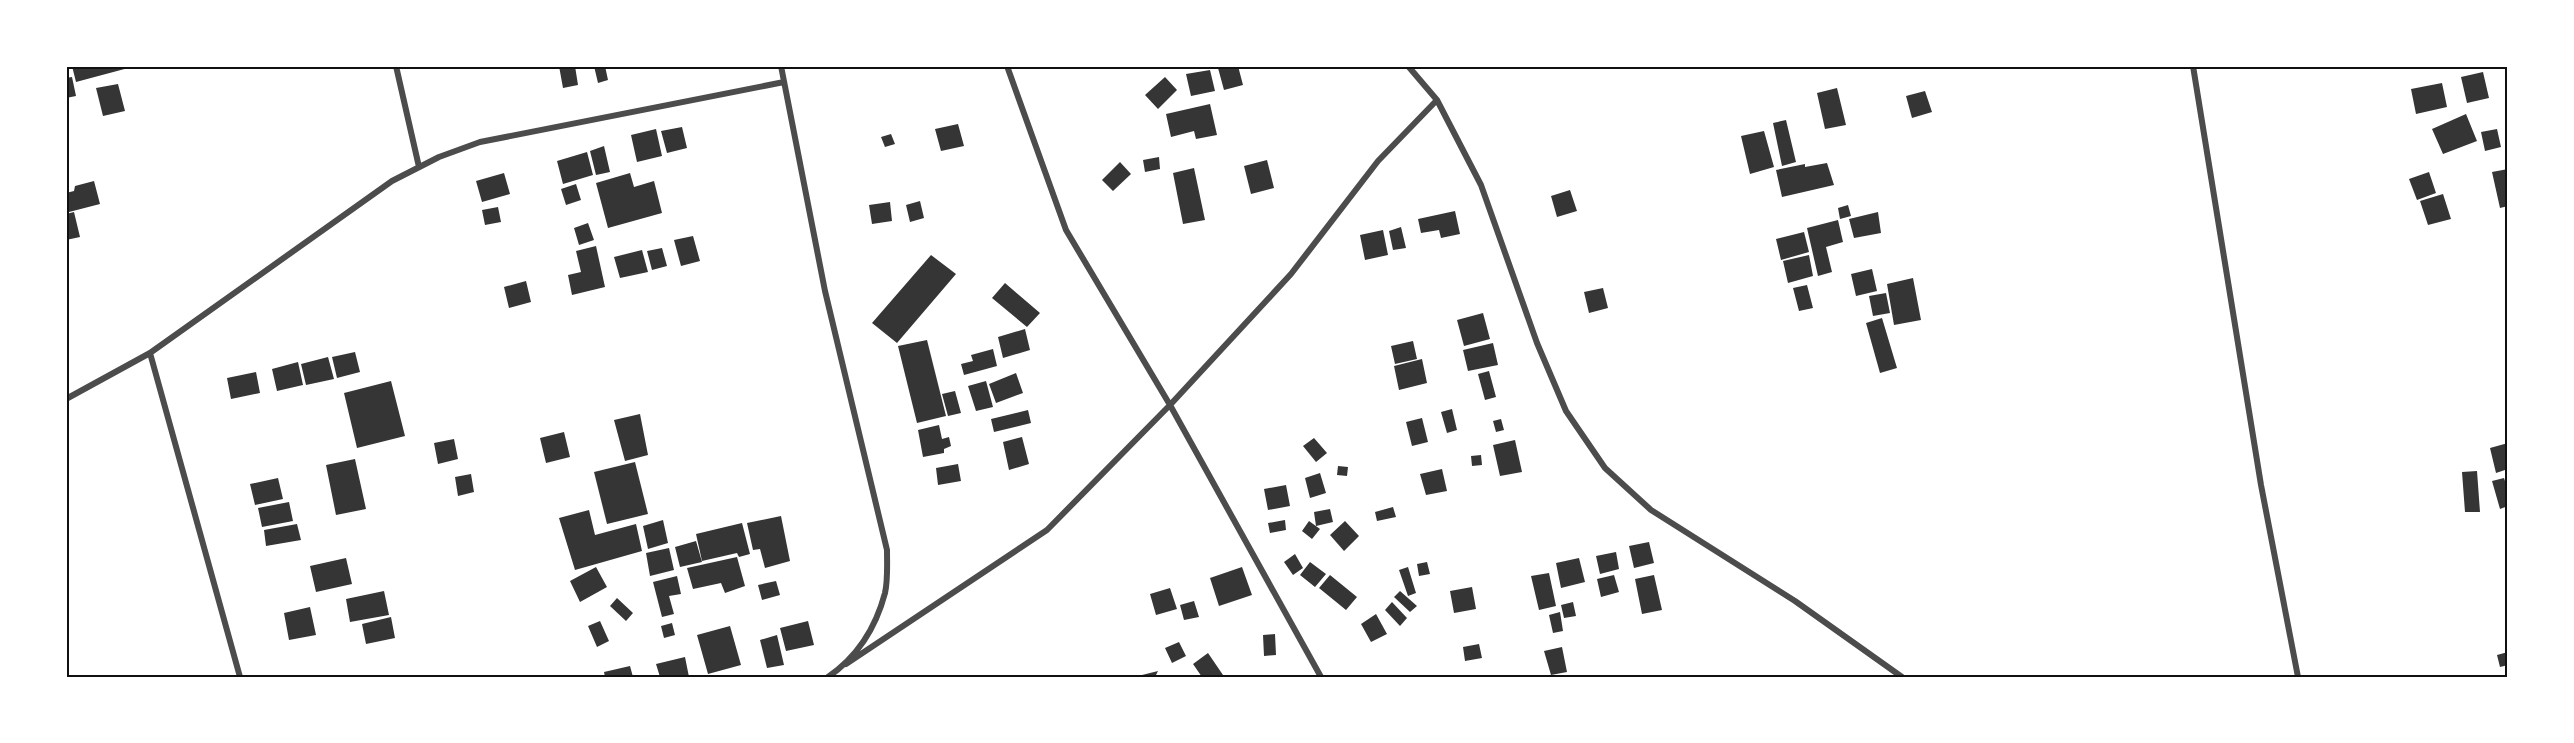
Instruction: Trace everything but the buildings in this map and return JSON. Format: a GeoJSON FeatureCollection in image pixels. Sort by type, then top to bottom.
{"type":"FeatureCollection","features":[{"type":"Feature","properties":{"kind":"street"},"geometry":{"type":"LineString","coordinates":[[396,66],[419,167]]}},
{"type":"Feature","properties":{"kind":"street"},"geometry":{"type":"LineString","coordinates":[[781,66],[825,291],[887,550],[885,591],[871,631],[846,664]]}},
{"type":"Feature","properties":{"kind":"street"},"geometry":{"type":"LineString","coordinates":[[1007,66],[1066,230],[1170,405],[1321,677]]}},
{"type":"Feature","properties":{"kind":"street"},"geometry":{"type":"LineString","coordinates":[[1408,66],[1437,100],[1481,185],[1537,343],[1566,411],[1605,468],[1651,510],[1795,601],[1902,677]]}},
{"type":"Feature","properties":{"kind":"street"},"geometry":{"type":"LineString","coordinates":[[2193,66],[2261,485],[2298,677]]}},
{"type":"Feature","properties":{"kind":"street"},"geometry":{"type":"LineString","coordinates":[[66,399],[150,353],[392,181],[439,157],[480,142],[784,82]]}},
{"type":"Feature","properties":{"kind":"street"},"geometry":{"type":"LineString","coordinates":[[828,677],[1047,530],[1170,405],[1291,274],[1378,161],[1437,100]]}},
{"type":"Feature","properties":{"kind":"street"},"geometry":{"type":"LineString","coordinates":[[150,353],[240,677]]}}]}
